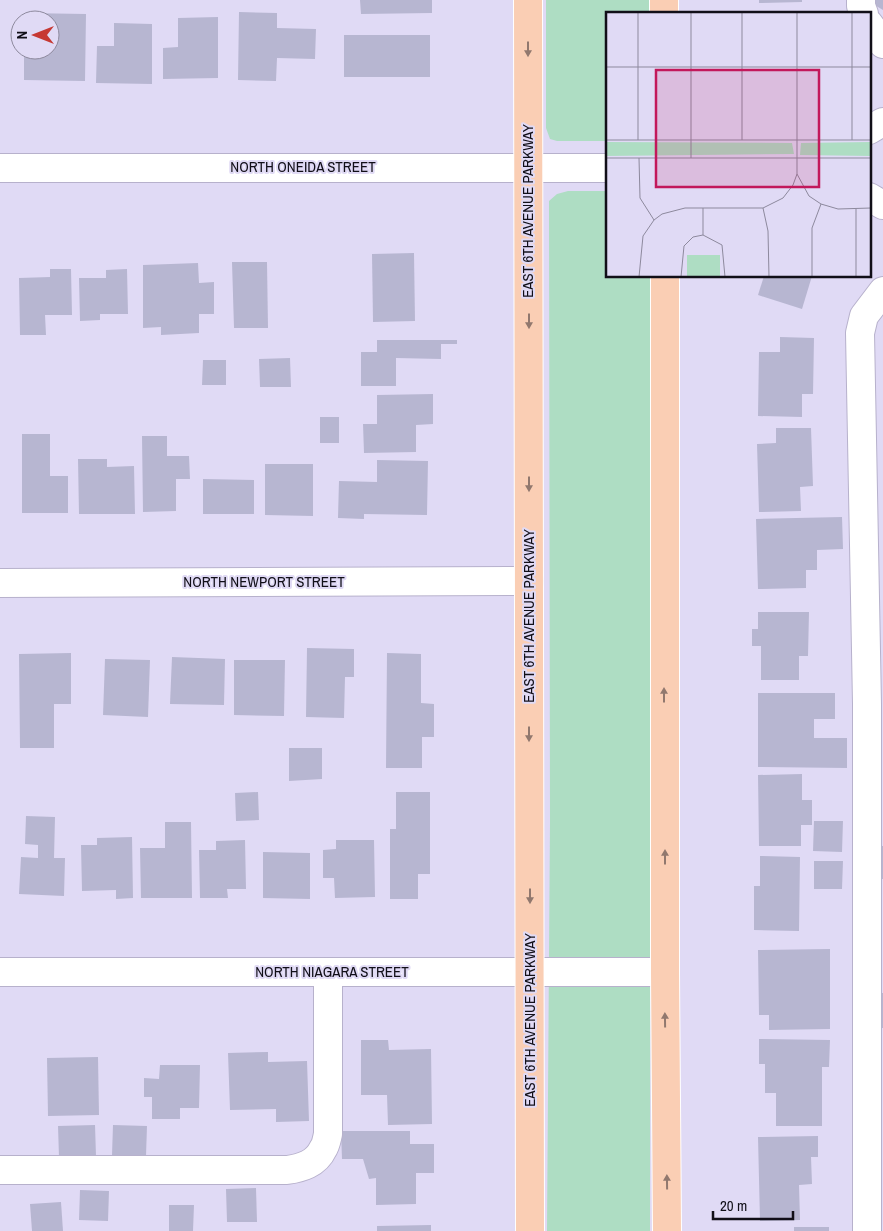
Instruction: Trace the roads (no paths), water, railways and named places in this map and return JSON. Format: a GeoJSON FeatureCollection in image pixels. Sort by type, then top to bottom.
{"type":"FeatureCollection","features":[{"type":"Feature","properties":{"kind":"main road","name":"EAST 6TH AVENUE PARKWAY"},"geometry":{"type":"LineString","coordinates":[[528,0],[530,1231]]}},
{"type":"Feature","properties":{"kind":"main road"},"geometry":{"type":"LineString","coordinates":[[665,278],[667,1231]]}},
{"type":"Feature","properties":{"kind":"street"},"geometry":{"type":"LineString","coordinates":[[870,25],[883,44]]}},
{"type":"Feature","properties":{"kind":"street"},"geometry":{"type":"LineString","coordinates":[[870,129],[883,122]]}},
{"type":"Feature","properties":{"kind":"street","name":"NORTH ONEIDA STREET"},"geometry":{"type":"LineString","coordinates":[[0,168],[606,168]]}},
{"type":"Feature","properties":{"kind":"street"},"geometry":{"type":"LineString","coordinates":[[870,198],[883,205]]}},
{"type":"Feature","properties":{"kind":"street"},"geometry":{"type":"LineString","coordinates":[[867,1231],[867,714],[860,334],[864,316],[883,291]]}},
{"type":"Feature","properties":{"kind":"street","name":"NORTH NEWPORT STREET"},"geometry":{"type":"LineString","coordinates":[[0,583],[529,582]]}},
{"type":"Feature","properties":{"kind":"street","name":"NORTH NIAGARA STREET"},"geometry":{"type":"LineString","coordinates":[[0,972],[665,972]]}},
{"type":"Feature","properties":{"kind":"street"},"geometry":{"type":"LineString","coordinates":[[0,1170],[287,1170],[301,1168],[314,1161],[324,1149],[328,1134],[328,972]]}}]}
